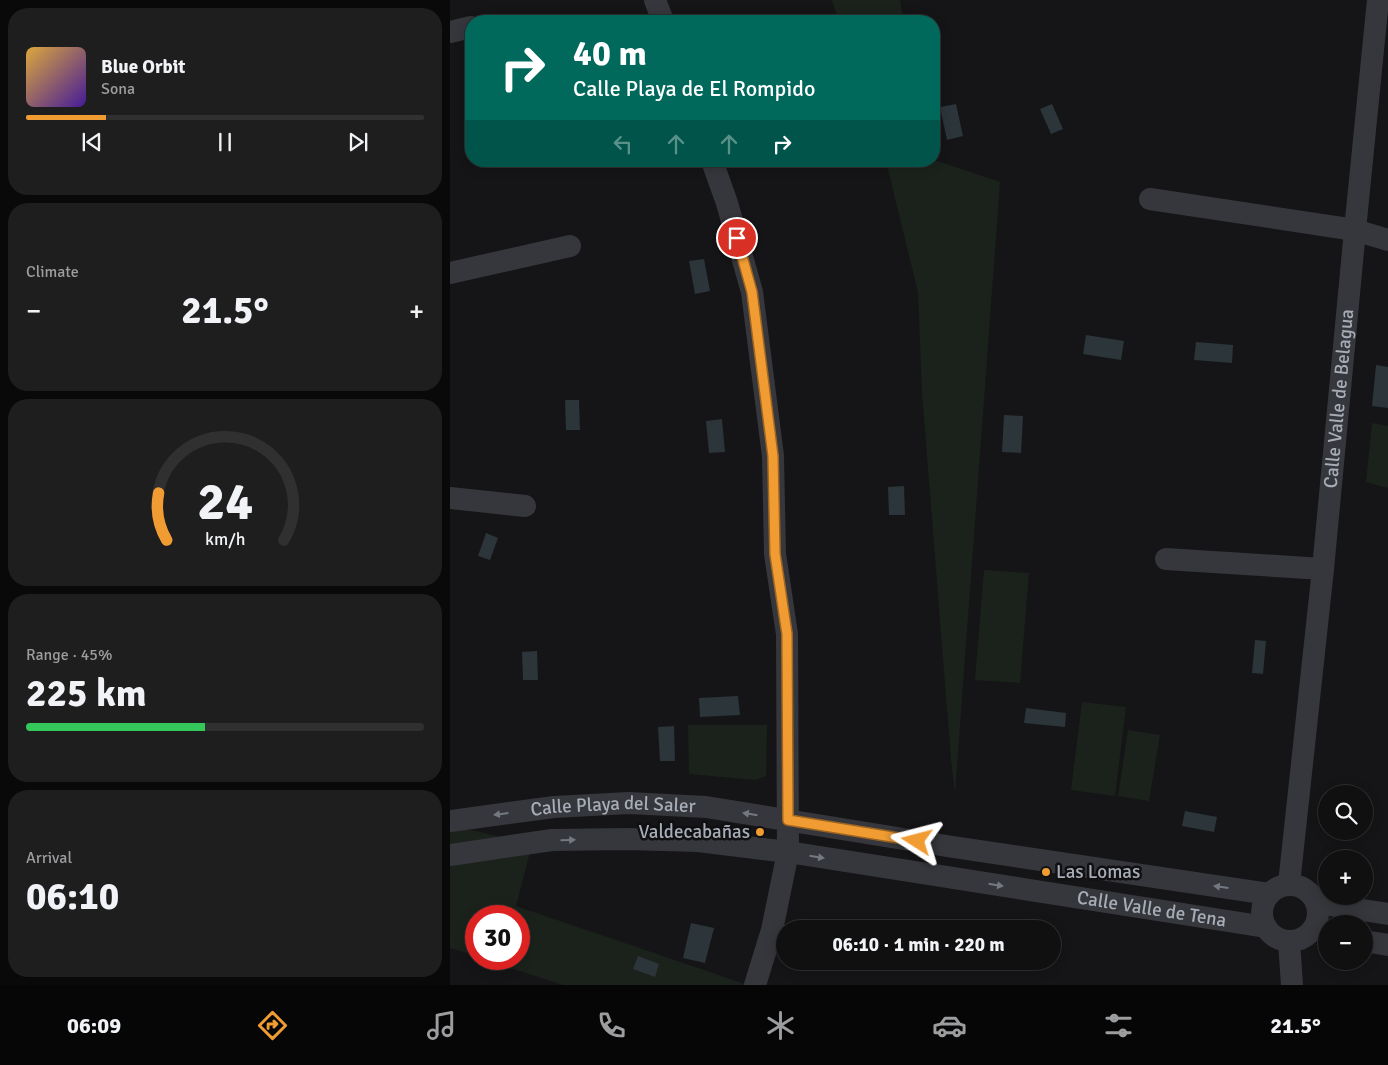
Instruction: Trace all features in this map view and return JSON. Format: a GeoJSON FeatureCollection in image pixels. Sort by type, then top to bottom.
{"type":"FeatureCollection","features":[{"type":"Feature","properties":{"kind":"street"},"geometry":{"type":"LineString","coordinates":[[655,0],[661,15]]}},
{"type":"Feature","properties":{"kind":"street","name":"Calle Valle de Belagua"},"geometry":{"type":"LineString","coordinates":[[1279,889],[1323,569],[1378,0]]}},
{"type":"Feature","properties":{"kind":"street"},"geometry":{"type":"LineString","coordinates":[[450,32],[465,28]]}},
{"type":"Feature","properties":{"kind":"street"},"geometry":{"type":"LineString","coordinates":[[714,167],[752,292],[773,456],[775,554],[787,634],[788,852],[772,930],[755,985]]}},
{"type":"Feature","properties":{"kind":"street"},"geometry":{"type":"LineString","coordinates":[[1150,199],[1355,230],[1388,240]]}},
{"type":"Feature","properties":{"kind":"street"},"geometry":{"type":"LineString","coordinates":[[450,273],[570,246]]}},
{"type":"Feature","properties":{"kind":"street"},"geometry":{"type":"LineString","coordinates":[[450,498],[525,506]]}},
{"type":"Feature","properties":{"kind":"street"},"geometry":{"type":"LineString","coordinates":[[1166,559],[1323,569]]}},
{"type":"Feature","properties":{"kind":"street","name":"Calle Playa del Saler"},"geometry":{"type":"LineString","coordinates":[[450,821],[554,807],[629,802],[706,808],[953,847]]}},
{"type":"Feature","properties":{"kind":"street","name":"Calle Playa del Saler"},"geometry":{"type":"LineString","coordinates":[[450,855],[552,840],[626,839],[698,841],[788,852],[948,877]]}},
{"type":"Feature","properties":{"kind":"street"},"geometry":{"type":"LineString","coordinates":[[948,877],[953,847]]}},
{"type":"Feature","properties":{"kind":"street","name":"Calle Valle de Tena"},"geometry":{"type":"LineString","coordinates":[[953,847],[1279,889]]}},
{"type":"Feature","properties":{"kind":"street","name":"Calle Valle de Tena"},"geometry":{"type":"LineString","coordinates":[[948,877],[1266,926]]}},
{"type":"Feature","properties":{"kind":"street"},"geometry":{"type":"LineString","coordinates":[[1318,919],[1317,903],[1306,889],[1279,889],[1262,910],[1266,926],[1276,937],[1289,941],[1318,934]]}},
{"type":"Feature","properties":{"kind":"street"},"geometry":{"type":"LineString","coordinates":[[1317,903],[1388,914]]}},
{"type":"Feature","properties":{"kind":"street"},"geometry":{"type":"LineString","coordinates":[[1289,941],[1292,985]]}},
{"type":"Feature","properties":{"kind":"street"},"geometry":{"type":"LineString","coordinates":[[1373,943],[1388,945]]}},
{"type":"Feature","properties":{"kind":"shaded area"},"geometry":{"type":"Polygon","coordinates":[[[832,0],[900,0],[902,15],[837,15],[832,0]]]}},
{"type":"Feature","properties":{"kind":"shaded area"},"geometry":{"type":"Polygon","coordinates":[[[956,104],[963,136],[947,140],[940,107],[956,104]]]}},
{"type":"Feature","properties":{"kind":"shaded area"},"geometry":{"type":"Polygon","coordinates":[[[1052,104],[1063,129],[1051,134],[1040,109],[1052,104]]]}},
{"type":"Feature","properties":{"kind":"shaded area"},"geometry":{"type":"Polygon","coordinates":[[[940,162],[1000,182],[955,793],[922,392],[918,292],[887,167],[940,167],[940,162]]]}},
{"type":"Feature","properties":{"kind":"shaded area"},"geometry":{"type":"Polygon","coordinates":[[[704,259],[710,291],[695,294],[689,261],[704,259]]]}},
{"type":"Feature","properties":{"kind":"shaded area"},"geometry":{"type":"Polygon","coordinates":[[[1086,335],[1124,341],[1121,360],[1083,354],[1086,335]]]}},
{"type":"Feature","properties":{"kind":"shaded area"},"geometry":{"type":"Polygon","coordinates":[[[1196,342],[1233,345],[1232,363],[1194,360],[1196,342]]]}},
{"type":"Feature","properties":{"kind":"shaded area"},"geometry":{"type":"Polygon","coordinates":[[[1376,365],[1388,367],[1388,408],[1372,406],[1376,365]]]}},
{"type":"Feature","properties":{"kind":"shaded area"},"geometry":{"type":"Polygon","coordinates":[[[565,400],[579,400],[580,430],[566,430],[565,400]]]}},
{"type":"Feature","properties":{"kind":"shaded area"},"geometry":{"type":"Polygon","coordinates":[[[1004,415],[1023,416],[1021,453],[1002,452],[1004,415]]]}},
{"type":"Feature","properties":{"kind":"shaded area"},"geometry":{"type":"Polygon","coordinates":[[[722,419],[725,452],[709,453],[706,421],[722,419]]]}},
{"type":"Feature","properties":{"kind":"shaded area"},"geometry":{"type":"Polygon","coordinates":[[[1372,423],[1388,426],[1388,488],[1366,482],[1372,423]]]}},
{"type":"Feature","properties":{"kind":"shaded area"},"geometry":{"type":"Polygon","coordinates":[[[904,486],[905,515],[889,515],[888,487],[904,486]]]}},
{"type":"Feature","properties":{"kind":"shaded area"},"geometry":{"type":"Polygon","coordinates":[[[486,533],[498,538],[490,560],[478,556],[486,533]]]}},
{"type":"Feature","properties":{"kind":"shaded area"},"geometry":{"type":"Polygon","coordinates":[[[984,570],[1029,573],[1020,683],[975,680],[984,570]]]}},
{"type":"Feature","properties":{"kind":"shaded area"},"geometry":{"type":"Polygon","coordinates":[[[1255,640],[1266,641],[1263,674],[1252,673],[1255,640]]]}},
{"type":"Feature","properties":{"kind":"shaded area"},"geometry":{"type":"Polygon","coordinates":[[[537,651],[538,680],[523,680],[522,652],[537,651]]]}},
{"type":"Feature","properties":{"kind":"shaded area"},"geometry":{"type":"Polygon","coordinates":[[[738,696],[740,715],[700,717],[699,698],[738,696]]]}},
{"type":"Feature","properties":{"kind":"shaded area"},"geometry":{"type":"Polygon","coordinates":[[[1082,702],[1126,707],[1115,796],[1071,790],[1082,702]]]}},
{"type":"Feature","properties":{"kind":"shaded area"},"geometry":{"type":"Polygon","coordinates":[[[1026,708],[1066,713],[1065,727],[1024,723],[1026,708]]]}},
{"type":"Feature","properties":{"kind":"shaded area"},"geometry":{"type":"Polygon","coordinates":[[[688,725],[767,725],[766,776],[755,780],[689,774],[688,725]]]}},
{"type":"Feature","properties":{"kind":"shaded area"},"geometry":{"type":"Polygon","coordinates":[[[674,726],[675,761],[660,761],[658,727],[674,726]]]}},
{"type":"Feature","properties":{"kind":"shaded area"},"geometry":{"type":"Polygon","coordinates":[[[1128,730],[1160,735],[1149,801],[1118,796],[1128,730]]]}},
{"type":"Feature","properties":{"kind":"shaded area"},"geometry":{"type":"Polygon","coordinates":[[[1185,811],[1217,817],[1214,832],[1182,826],[1185,811]]]}},
{"type":"Feature","properties":{"kind":"shaded area"},"geometry":{"type":"Polygon","coordinates":[[[450,825],[532,844],[516,905],[465,905],[465,953],[450,948],[450,825]]]}},
{"type":"Feature","properties":{"kind":"shaded area"},"geometry":{"type":"Polygon","coordinates":[[[530,911],[748,985],[563,985],[517,970],[530,970],[530,911]]]}},
{"type":"Feature","properties":{"kind":"shaded area"},"geometry":{"type":"Polygon","coordinates":[[[691,923],[714,928],[705,963],[683,958],[691,923]]]}},
{"type":"Feature","properties":{"kind":"shaded area"},"geometry":{"type":"Polygon","coordinates":[[[638,956],[659,964],[655,977],[633,969],[638,956]]]}},
{"type":"Feature","properties":{"kind":"place","name":"Valdecabañas"},"geometry":{"type":"Point","coordinates":[760,832]}},
{"type":"Feature","properties":{"kind":"place","name":"Las Lomas"},"geometry":{"type":"Point","coordinates":[1046,872]}},
{"type":"Feature","properties":{"kind":"route"},"geometry":{"type":"LineString","coordinates":[[737,238],[752,292],[773,456],[775,554],[787,634],[788,820],[917,841]]}}]}
